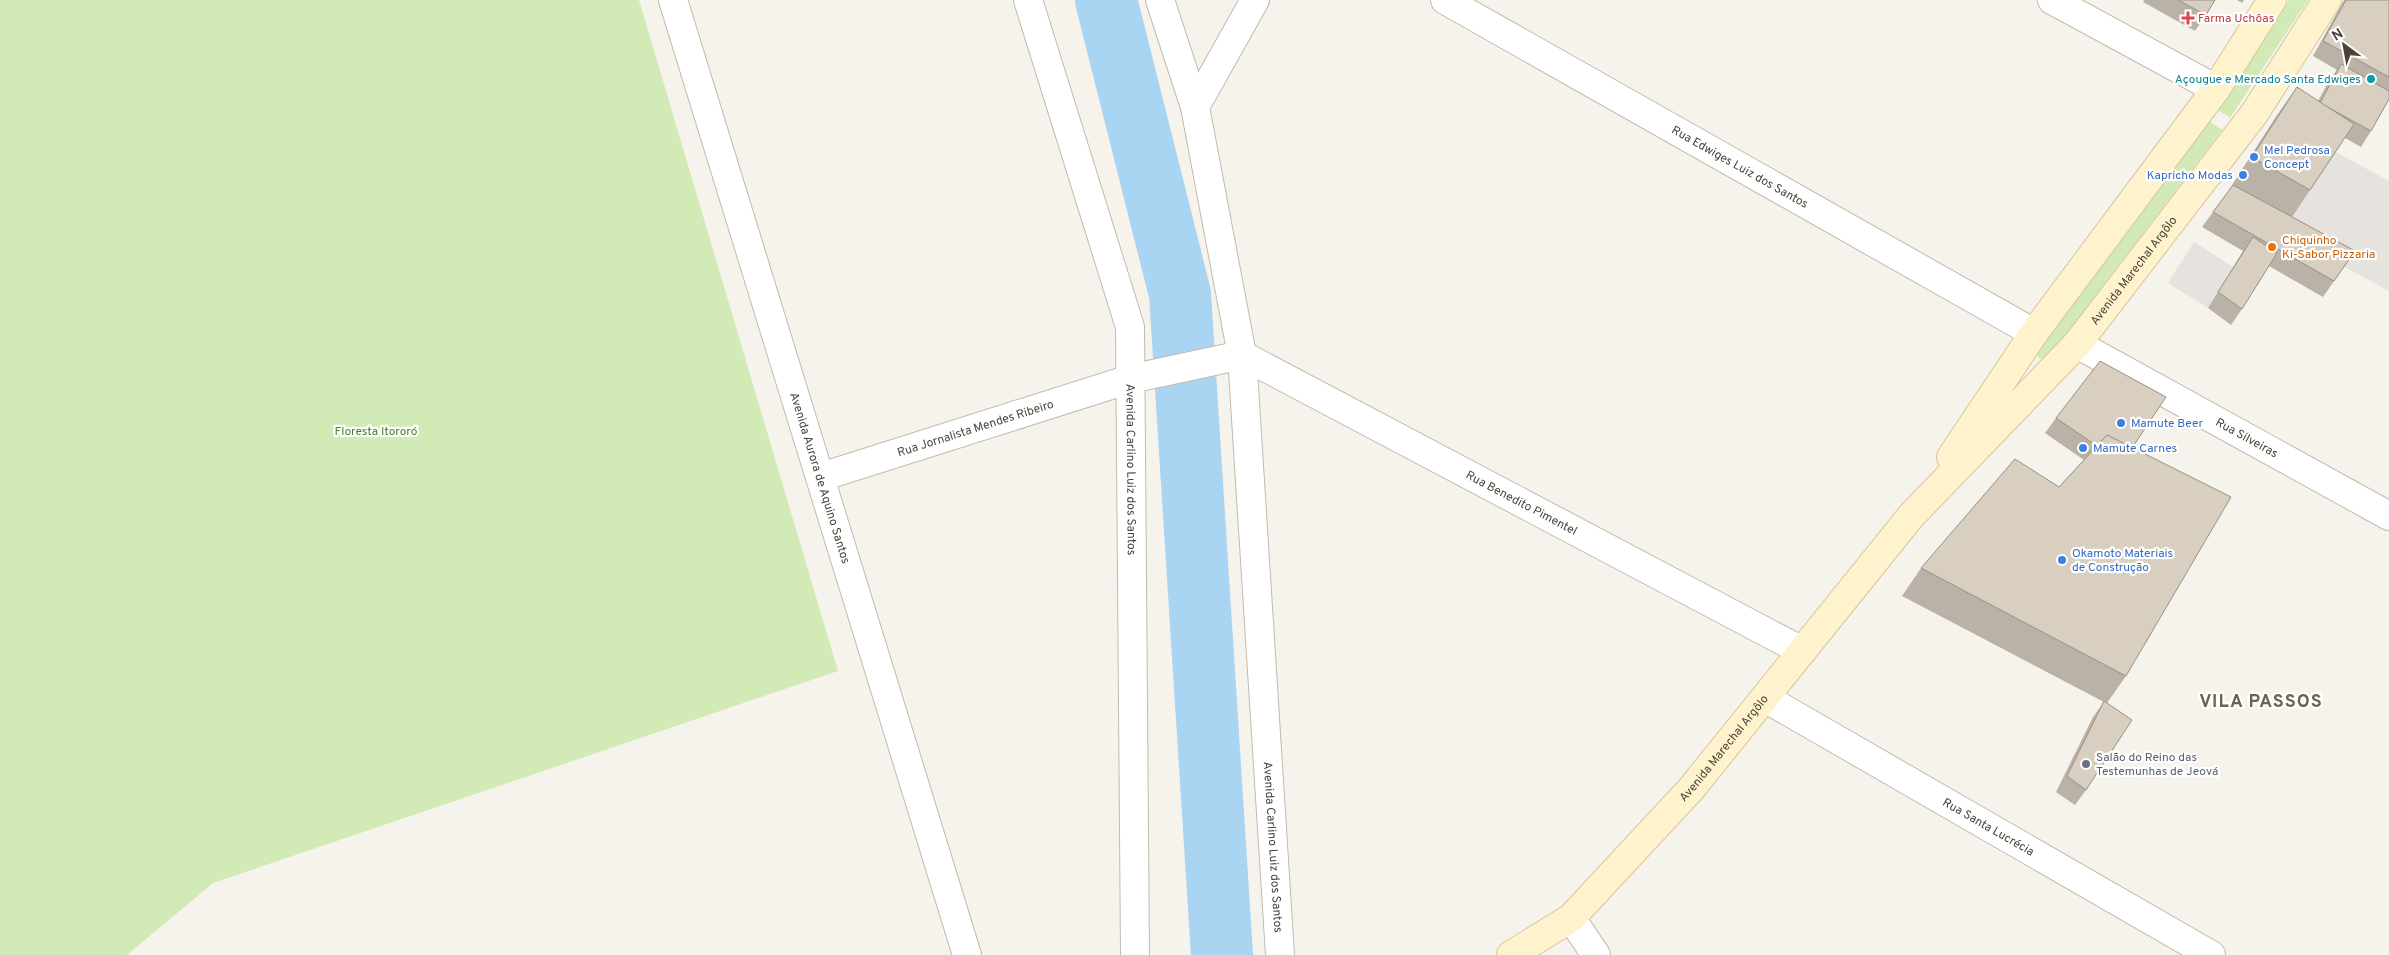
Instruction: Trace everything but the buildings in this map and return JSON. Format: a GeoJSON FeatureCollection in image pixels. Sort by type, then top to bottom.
{"type":"FeatureCollection","features":[{"type":"Feature","properties":{"kind":"main road","name":"Avenida Marechal Argôlo"},"geometry":{"type":"LineString","coordinates":[[1524,952],[1571,918],[1692,789],[1911,516],[2034,333],[2216,89],[2272,0]]}},
{"type":"Feature","properties":{"kind":"main road","name":"Avenida Marechal Argôlo"},"geometry":{"type":"LineString","coordinates":[[1911,516],[2078,344],[2254,114],[2326,0]]}},
{"type":"Feature","properties":{"kind":"street","name":"Avenida Aurora de Aquino Santos"},"geometry":{"type":"LineString","coordinates":[[673,0],[967,955]]}},
{"type":"Feature","properties":{"kind":"street","name":"Avenida Carlino Luiz dos Santos"},"geometry":{"type":"LineString","coordinates":[[1028,0],[1130,327],[1138,377],[1134,955]]}},
{"type":"Feature","properties":{"kind":"street","name":"Avenida Carlino Luiz dos Santos"},"geometry":{"type":"LineString","coordinates":[[1160,0],[1194,106],[1229,357],[1280,955]]}},
{"type":"Feature","properties":{"kind":"street"},"geometry":{"type":"LineString","coordinates":[[1194,106],[1255,0]]}},
{"type":"Feature","properties":{"kind":"street","name":"Rua Edwiges Luiz dos Santos"},"geometry":{"type":"LineString","coordinates":[[1445,0],[2034,333]]}},
{"type":"Feature","properties":{"kind":"street"},"geometry":{"type":"LineString","coordinates":[[2052,0],[2216,89]]}},
{"type":"Feature","properties":{"kind":"street","name":"Rua Silveiras"},"geometry":{"type":"LineString","coordinates":[[2078,344],[2389,516]]}},
{"type":"Feature","properties":{"kind":"street","name":"Rua Jornalista Mendes Ribeiro"},"geometry":{"type":"LineString","coordinates":[[821,477],[1138,377],[1229,357]]}},
{"type":"Feature","properties":{"kind":"street","name":"Rua Benedito Pimentel"},"geometry":{"type":"LineString","coordinates":[[1229,357],[1802,651]]}},
{"type":"Feature","properties":{"kind":"street","name":"Rua Santa Lucrécia"},"geometry":{"type":"LineString","coordinates":[[1765,698],[2212,955]]}},
{"type":"Feature","properties":{"kind":"street"},"geometry":{"type":"LineString","coordinates":[[1571,918],[1596,955]]}},
{"type":"Feature","properties":{"kind":"shaded area"},"geometry":{"type":"Polygon","coordinates":[[[2334,151],[2389,181],[2389,291],[2223,201],[2232,185],[2291,218],[2334,151]]]}},
{"type":"Feature","properties":{"kind":"shaded area"},"geometry":{"type":"Polygon","coordinates":[[[2194,242],[2233,267],[2208,308],[2168,283],[2194,242]]]}},
{"type":"Feature","properties":{"kind":"green space","name":"Floresta Itororó"},"geometry":{"type":"Polygon","coordinates":[[[0,0],[639,0],[838,671],[213,883],[127,955],[0,955],[0,0]]]}},
{"type":"Feature","properties":{"kind":"green space"},"geometry":{"type":"Polygon","coordinates":[[[2289,0],[2308,0],[2230,118],[2217,109],[2289,0]]]}},
{"type":"Feature","properties":{"kind":"green space"},"geometry":{"type":"Polygon","coordinates":[[[2209,121],[2222,130],[2045,362],[2034,354],[2209,121]]]}},
{"type":"Feature","properties":{"kind":"waterway"},"geometry":{"type":"LineString","coordinates":[[1106,0],[1180,294],[1222,955]]}},
{"type":"Feature","properties":{"kind":"place","name":"Farma Uchôas"},"geometry":{"type":"Point","coordinates":[2188,18]}},
{"type":"Feature","properties":{"kind":"place","name":"Açougue e Mercado Santa Edwiges"},"geometry":{"type":"Point","coordinates":[2371,79]}},
{"type":"Feature","properties":{"kind":"place","name":"Mel Pedrosa Concept"},"geometry":{"type":"Point","coordinates":[2254,157]}},
{"type":"Feature","properties":{"kind":"place","name":"Kapricho Modas"},"geometry":{"type":"Point","coordinates":[2243,175]}},
{"type":"Feature","properties":{"kind":"place","name":"Chiquinho Ki-Sabor Pizzaria"},"geometry":{"type":"Point","coordinates":[2272,247]}},
{"type":"Feature","properties":{"kind":"place","name":"Mamute Beer"},"geometry":{"type":"Point","coordinates":[2121,423]}},
{"type":"Feature","properties":{"kind":"place","name":"Mamute Carnes"},"geometry":{"type":"Point","coordinates":[2083,448]}},
{"type":"Feature","properties":{"kind":"place","name":"Okamoto Materiais de Construção"},"geometry":{"type":"Point","coordinates":[2062,560]}},
{"type":"Feature","properties":{"kind":"place","name":"Salão do Reino das Testemunhas de Jeová"},"geometry":{"type":"Point","coordinates":[2086,764]}},
{"type":"Feature","properties":{"kind":"district","name":"VILA PASSOS"},"geometry":{"type":"Point","coordinates":[2261,701]}}]}
